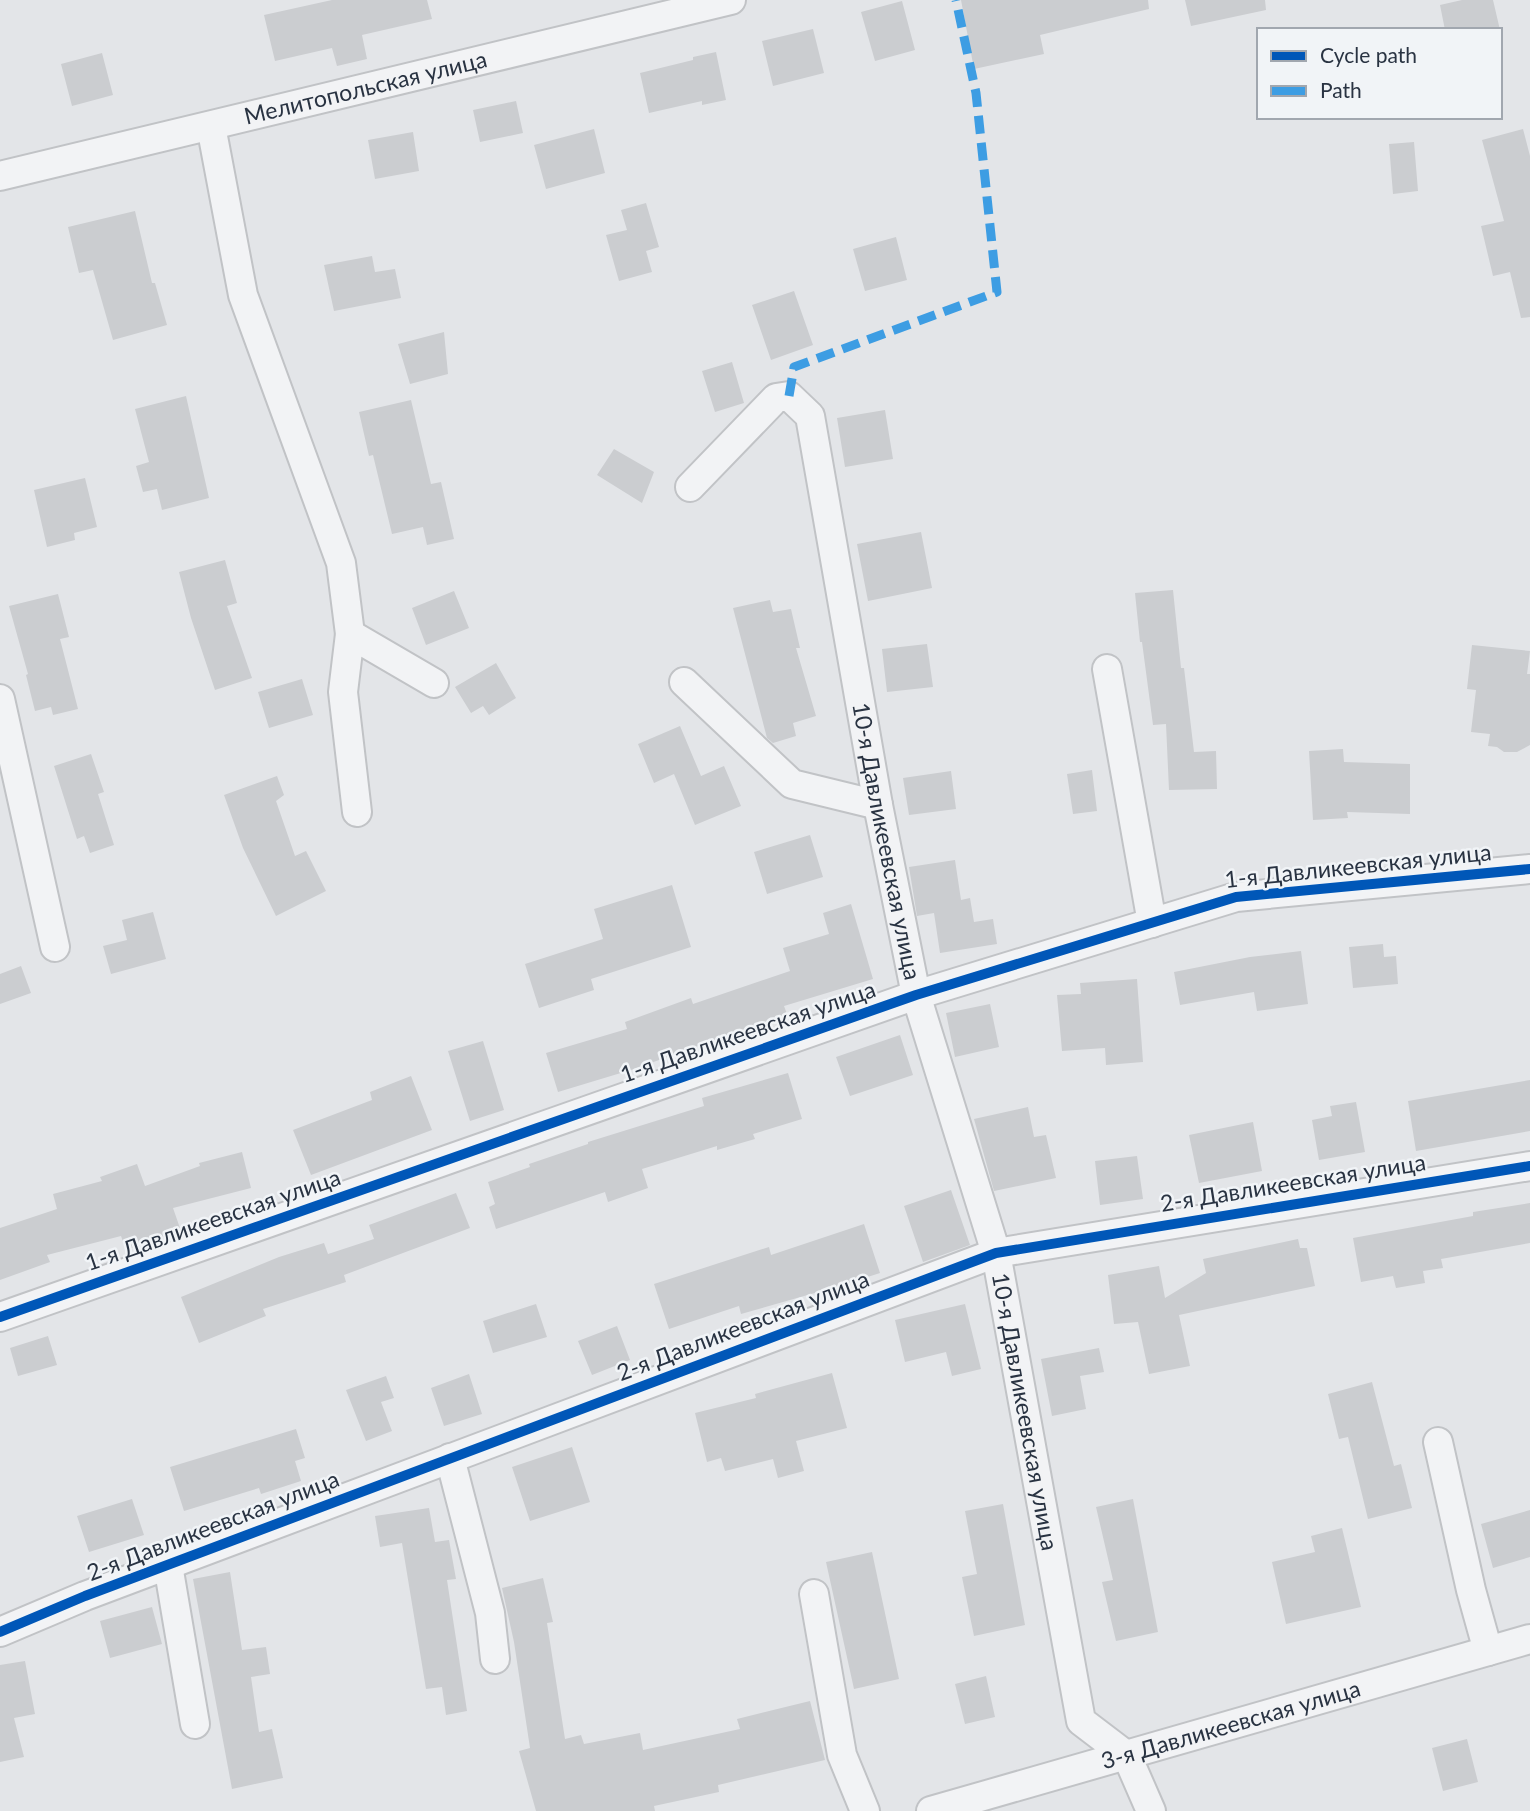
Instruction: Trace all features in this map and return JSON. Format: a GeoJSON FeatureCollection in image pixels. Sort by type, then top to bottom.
{"type":"FeatureCollection","features":[{"type":"Feature","properties":{"kind":"street","name":"Мелитопольская улица"},"geometry":{"type":"LineString","coordinates":[[0,176],[731,0]]}},
{"type":"Feature","properties":{"kind":"street"},"geometry":{"type":"LineString","coordinates":[[211,125],[243,295],[341,563],[350,634],[343,692],[357,812]]}},
{"type":"Feature","properties":{"kind":"street","name":"10-я Давликеевская улица"},"geometry":{"type":"LineString","coordinates":[[690,487],[776,398],[789,396],[810,416],[878,805],[916,995],[996,1253],[1081,1721],[1127,1756],[1151,1811]]}},
{"type":"Feature","properties":{"kind":"street"},"geometry":{"type":"LineString","coordinates":[[350,634],[434,683]]}},
{"type":"Feature","properties":{"kind":"street"},"geometry":{"type":"LineString","coordinates":[[1107,669],[1153,923]]}},
{"type":"Feature","properties":{"kind":"street"},"geometry":{"type":"LineString","coordinates":[[684,682],[792,784],[878,805]]}},
{"type":"Feature","properties":{"kind":"street"},"geometry":{"type":"LineString","coordinates":[[0,699],[55,947]]}},
{"type":"Feature","properties":{"kind":"street","name":"1-я Давликеевская улица"},"geometry":{"type":"LineString","coordinates":[[0,1317],[916,995],[1236,897],[1530,869]]}},
{"type":"Feature","properties":{"kind":"street","name":"2-я Давликеевская улица"},"geometry":{"type":"LineString","coordinates":[[0,1632],[168,1565],[996,1253],[1530,1166]]}},
{"type":"Feature","properties":{"kind":"street"},"geometry":{"type":"LineString","coordinates":[[1438,1442],[1471,1590],[1488,1651]]}},
{"type":"Feature","properties":{"kind":"street"},"geometry":{"type":"LineString","coordinates":[[450,1458],[490,1612],[495,1659]]}},
{"type":"Feature","properties":{"kind":"street"},"geometry":{"type":"LineString","coordinates":[[168,1565],[195,1724]]}},
{"type":"Feature","properties":{"kind":"street"},"geometry":{"type":"LineString","coordinates":[[814,1594],[842,1755],[865,1811]]}},
{"type":"Feature","properties":{"kind":"street","name":"3-я Давликеевская улица"},"geometry":{"type":"LineString","coordinates":[[931,1811],[1530,1639]]}},
{"type":"Feature","properties":{"kind":"building"},"geometry":{"type":"Polygon","coordinates":[[[332,0],[427,0],[432,19],[362,35],[367,59],[337,66],[332,48],[275,61],[264,15],[332,0]]]}},
{"type":"Feature","properties":{"kind":"building"},"geometry":{"type":"Polygon","coordinates":[[[961,0],[1148,0],[1149,9],[1040,35],[1044,54],[974,69],[961,0]]]}},
{"type":"Feature","properties":{"kind":"building"},"geometry":{"type":"Polygon","coordinates":[[[1185,0],[1265,0],[1266,10],[1191,26],[1185,0]]]}},
{"type":"Feature","properties":{"kind":"building"},"geometry":{"type":"Polygon","coordinates":[[[1462,0],[1493,0],[1500,28],[1445,28],[1440,5],[1462,0]]]}},
{"type":"Feature","properties":{"kind":"building"},"geometry":{"type":"Polygon","coordinates":[[[902,1],[915,50],[875,61],[861,12],[902,1]]]}},
{"type":"Feature","properties":{"kind":"building"},"geometry":{"type":"Polygon","coordinates":[[[813,29],[824,73],[773,86],[762,41],[813,29]]]}},
{"type":"Feature","properties":{"kind":"building"},"geometry":{"type":"Polygon","coordinates":[[[716,52],[726,100],[702,105],[702,101],[649,113],[640,73],[716,52]]]}},
{"type":"Feature","properties":{"kind":"building"},"geometry":{"type":"Polygon","coordinates":[[[102,53],[113,95],[72,106],[61,64],[102,53]]]}},
{"type":"Feature","properties":{"kind":"building"},"geometry":{"type":"Polygon","coordinates":[[[516,101],[523,133],[480,142],[473,110],[516,101]]]}},
{"type":"Feature","properties":{"kind":"building"},"geometry":{"type":"Polygon","coordinates":[[[594,129],[605,173],[546,189],[534,145],[594,129]]]}},
{"type":"Feature","properties":{"kind":"building"},"geometry":{"type":"Polygon","coordinates":[[[1523,129],[1530,156],[1530,317],[1521,318],[1510,272],[1493,276],[1481,226],[1504,221],[1482,140],[1523,129]]]}},
{"type":"Feature","properties":{"kind":"building"},"geometry":{"type":"Polygon","coordinates":[[[413,132],[419,171],[375,179],[368,140],[413,132]]]}},
{"type":"Feature","properties":{"kind":"building"},"geometry":{"type":"Polygon","coordinates":[[[1414,142],[1418,191],[1393,194],[1389,144],[1414,142]]]}},
{"type":"Feature","properties":{"kind":"building"},"geometry":{"type":"Polygon","coordinates":[[[646,203],[659,247],[646,251],[652,272],[619,281],[606,235],[627,230],[621,210],[646,203]]]}},
{"type":"Feature","properties":{"kind":"building"},"geometry":{"type":"Polygon","coordinates":[[[135,211],[152,283],[155,283],[167,325],[113,340],[93,270],[79,273],[68,227],[135,211]]]}},
{"type":"Feature","properties":{"kind":"building"},"geometry":{"type":"Polygon","coordinates":[[[896,237],[907,280],[865,291],[853,249],[896,237]]]}},
{"type":"Feature","properties":{"kind":"building"},"geometry":{"type":"Polygon","coordinates":[[[372,256],[375,272],[395,269],[401,298],[334,311],[324,265],[372,256]]]}},
{"type":"Feature","properties":{"kind":"building"},"geometry":{"type":"Polygon","coordinates":[[[794,291],[813,345],[771,360],[752,305],[794,291]]]}},
{"type":"Feature","properties":{"kind":"building"},"geometry":{"type":"Polygon","coordinates":[[[444,332],[448,374],[410,384],[398,344],[444,332]]]}},
{"type":"Feature","properties":{"kind":"building"},"geometry":{"type":"Polygon","coordinates":[[[732,362],[744,403],[715,412],[702,371],[732,362]]]}},
{"type":"Feature","properties":{"kind":"building"},"geometry":{"type":"Polygon","coordinates":[[[186,396],[209,498],[162,510],[157,489],[143,492],[136,466],[149,462],[135,409],[186,396]]]}},
{"type":"Feature","properties":{"kind":"building"},"geometry":{"type":"Polygon","coordinates":[[[411,400],[431,484],[441,482],[454,539],[427,545],[423,527],[392,534],[373,455],[369,456],[359,412],[411,400]]]}},
{"type":"Feature","properties":{"kind":"building"},"geometry":{"type":"Polygon","coordinates":[[[885,410],[893,459],[845,467],[837,418],[885,410]]]}},
{"type":"Feature","properties":{"kind":"building"},"geometry":{"type":"Polygon","coordinates":[[[614,449],[654,472],[642,503],[597,475],[614,449]]]}},
{"type":"Feature","properties":{"kind":"building"},"geometry":{"type":"Polygon","coordinates":[[[85,478],[97,527],[74,533],[75,540],[47,547],[34,490],[85,478]]]}},
{"type":"Feature","properties":{"kind":"building"},"geometry":{"type":"Polygon","coordinates":[[[921,532],[932,588],[868,601],[857,544],[921,532]]]}},
{"type":"Feature","properties":{"kind":"building"},"geometry":{"type":"Polygon","coordinates":[[[225,560],[237,603],[227,606],[252,678],[215,690],[179,572],[225,560]]]}},
{"type":"Feature","properties":{"kind":"building"},"geometry":{"type":"Polygon","coordinates":[[[1173,590],[1194,752],[1216,751],[1217,789],[1169,790],[1166,724],[1153,725],[1135,593],[1173,590]]]}},
{"type":"Feature","properties":{"kind":"building"},"geometry":{"type":"Polygon","coordinates":[[[454,591],[469,628],[426,645],[412,608],[454,591]]]}},
{"type":"Feature","properties":{"kind":"building"},"geometry":{"type":"Polygon","coordinates":[[[58,594],[69,637],[60,639],[78,709],[53,715],[51,707],[35,711],[9,606],[58,594]]]}},
{"type":"Feature","properties":{"kind":"building"},"geometry":{"type":"Polygon","coordinates":[[[770,600],[773,612],[791,609],[800,648],[796,648],[816,716],[793,723],[796,736],[773,743],[767,738],[733,608],[770,600]]]}},
{"type":"Feature","properties":{"kind":"building"},"geometry":{"type":"Polygon","coordinates":[[[927,644],[933,687],[887,692],[882,649],[927,644]]]}},
{"type":"Feature","properties":{"kind":"building"},"geometry":{"type":"Polygon","coordinates":[[[1472,645],[1530,651],[1527,674],[1530,674],[1530,745],[1517,752],[1504,752],[1497,747],[1488,746],[1490,734],[1471,732],[1476,690],[1467,689],[1472,645]]]}},
{"type":"Feature","properties":{"kind":"building"},"geometry":{"type":"Polygon","coordinates":[[[496,663],[516,698],[489,715],[483,706],[471,713],[455,687],[496,663]]]}},
{"type":"Feature","properties":{"kind":"building"},"geometry":{"type":"Polygon","coordinates":[[[302,679],[313,715],[269,728],[258,692],[302,679]]]}},
{"type":"Feature","properties":{"kind":"building"},"geometry":{"type":"Polygon","coordinates":[[[680,726],[701,776],[724,766],[741,806],[695,825],[674,774],[654,783],[638,744],[680,726]]]}},
{"type":"Feature","properties":{"kind":"building"},"geometry":{"type":"Polygon","coordinates":[[[1343,749],[1344,762],[1410,764],[1410,814],[1347,812],[1348,818],[1313,820],[1309,751],[1343,749]]]}},
{"type":"Feature","properties":{"kind":"building"},"geometry":{"type":"Polygon","coordinates":[[[91,754],[104,792],[98,794],[114,845],[90,853],[84,836],[77,839],[54,766],[91,754]]]}},
{"type":"Feature","properties":{"kind":"building"},"geometry":{"type":"Polygon","coordinates":[[[1092,770],[1097,811],[1073,814],[1067,774],[1092,770]]]}},
{"type":"Feature","properties":{"kind":"building"},"geometry":{"type":"Polygon","coordinates":[[[951,771],[956,809],[909,815],[903,778],[951,771]]]}},
{"type":"Feature","properties":{"kind":"building"},"geometry":{"type":"Polygon","coordinates":[[[277,776],[284,795],[276,801],[295,856],[306,851],[326,891],[276,916],[243,848],[224,795],[277,776]]]}},
{"type":"Feature","properties":{"kind":"building"},"geometry":{"type":"Polygon","coordinates":[[[810,835],[823,877],[767,894],[754,852],[810,835]]]}},
{"type":"Feature","properties":{"kind":"building"},"geometry":{"type":"Polygon","coordinates":[[[955,860],[961,900],[970,898],[974,922],[993,919],[997,944],[940,953],[934,913],[917,916],[909,867],[955,860]]]}},
{"type":"Feature","properties":{"kind":"building"},"geometry":{"type":"Polygon","coordinates":[[[672,885],[691,947],[591,979],[594,990],[539,1008],[525,964],[603,939],[594,909],[672,885]]]}},
{"type":"Feature","properties":{"kind":"building"},"geometry":{"type":"Polygon","coordinates":[[[851,904],[873,979],[784,1006],[787,1014],[634,1069],[558,1092],[546,1053],[627,1029],[625,1022],[691,998],[693,1004],[790,971],[783,948],[829,934],[823,913],[851,904]]]}},
{"type":"Feature","properties":{"kind":"building"},"geometry":{"type":"Polygon","coordinates":[[[153,912],[166,959],[111,974],[103,946],[127,940],[122,920],[153,912]]]}},
{"type":"Feature","properties":{"kind":"building"},"geometry":{"type":"Polygon","coordinates":[[[1383,944],[1384,957],[1396,956],[1398,984],[1353,988],[1349,947],[1383,944]]]}},
{"type":"Feature","properties":{"kind":"building"},"geometry":{"type":"Polygon","coordinates":[[[1301,951],[1308,1004],[1257,1011],[1254,992],[1180,1005],[1174,972],[1250,957],[1301,951]]]}},
{"type":"Feature","properties":{"kind":"building"},"geometry":{"type":"Polygon","coordinates":[[[21,966],[31,993],[0,1004],[0,974],[21,966]]]}},
{"type":"Feature","properties":{"kind":"building"},"geometry":{"type":"Polygon","coordinates":[[[1137,979],[1143,1062],[1106,1065],[1105,1048],[1062,1051],[1057,995],[1081,994],[1080,983],[1137,979]]]}},
{"type":"Feature","properties":{"kind":"building"},"geometry":{"type":"Polygon","coordinates":[[[990,1004],[999,1047],[955,1057],[946,1013],[990,1004]]]}},
{"type":"Feature","properties":{"kind":"building"},"geometry":{"type":"Polygon","coordinates":[[[900,1035],[913,1075],[850,1096],[836,1057],[900,1035]]]}},
{"type":"Feature","properties":{"kind":"building"},"geometry":{"type":"Polygon","coordinates":[[[483,1041],[504,1110],[470,1121],[448,1051],[483,1041]]]}},
{"type":"Feature","properties":{"kind":"building"},"geometry":{"type":"Polygon","coordinates":[[[788,1073],[802,1119],[753,1134],[755,1139],[717,1150],[717,1146],[642,1169],[648,1188],[608,1202],[605,1192],[496,1229],[489,1207],[495,1204],[488,1182],[588,1142],[704,1106],[702,1098],[788,1073]]]}},
{"type":"Feature","properties":{"kind":"building"},"geometry":{"type":"Polygon","coordinates":[[[411,1076],[432,1130],[311,1175],[293,1130],[372,1100],[370,1092],[411,1076]]]}},
{"type":"Feature","properties":{"kind":"building"},"geometry":{"type":"Polygon","coordinates":[[[1530,1080],[1530,1131],[1416,1151],[1408,1101],[1530,1080]]]}},
{"type":"Feature","properties":{"kind":"building"},"geometry":{"type":"Polygon","coordinates":[[[1356,1102],[1365,1152],[1319,1160],[1312,1120],[1332,1116],[1330,1106],[1356,1102]]]}},
{"type":"Feature","properties":{"kind":"building"},"geometry":{"type":"Polygon","coordinates":[[[1028,1107],[1034,1137],[1046,1135],[1056,1178],[994,1191],[974,1119],[1028,1107]]]}},
{"type":"Feature","properties":{"kind":"building"},"geometry":{"type":"Polygon","coordinates":[[[1253,1122],[1262,1171],[1199,1183],[1189,1135],[1253,1122]]]}},
{"type":"Feature","properties":{"kind":"building"},"geometry":{"type":"Polygon","coordinates":[[[242,1152],[251,1188],[173,1208],[181,1231],[126,1250],[121,1236],[47,1255],[50,1262],[0,1280],[0,1228],[57,1209],[53,1194],[102,1181],[100,1177],[137,1164],[145,1186],[200,1166],[199,1163],[242,1152]]]}},
{"type":"Feature","properties":{"kind":"building"},"geometry":{"type":"Polygon","coordinates":[[[1137,1156],[1143,1199],[1100,1205],[1095,1161],[1137,1156]]]}},
{"type":"Feature","properties":{"kind":"building"},"geometry":{"type":"Polygon","coordinates":[[[951,1190],[970,1245],[923,1262],[904,1206],[951,1190]]]}},
{"type":"Feature","properties":{"kind":"building"},"geometry":{"type":"Polygon","coordinates":[[[456,1193],[470,1228],[344,1275],[346,1282],[263,1309],[266,1316],[199,1343],[181,1297],[279,1257],[324,1243],[328,1254],[374,1239],[369,1225],[456,1193]]]}},
{"type":"Feature","properties":{"kind":"building"},"geometry":{"type":"Polygon","coordinates":[[[1530,1203],[1530,1243],[1441,1259],[1443,1268],[1423,1271],[1425,1283],[1396,1288],[1393,1276],[1361,1282],[1353,1238],[1473,1216],[1473,1212],[1530,1203]]]}},
{"type":"Feature","properties":{"kind":"building"},"geometry":{"type":"Polygon","coordinates":[[[864,1224],[880,1273],[741,1314],[739,1306],[669,1329],[654,1284],[769,1247],[771,1255],[864,1224]]]}},
{"type":"Feature","properties":{"kind":"building"},"geometry":{"type":"Polygon","coordinates":[[[1298,1239],[1300,1248],[1307,1248],[1315,1286],[1179,1315],[1190,1366],[1149,1374],[1138,1322],[1114,1324],[1108,1275],[1159,1266],[1165,1298],[1206,1273],[1203,1259],[1298,1239]]]}},
{"type":"Feature","properties":{"kind":"building"},"geometry":{"type":"Polygon","coordinates":[[[536,1304],[547,1337],[493,1353],[483,1321],[536,1304]]]}},
{"type":"Feature","properties":{"kind":"building"},"geometry":{"type":"Polygon","coordinates":[[[965,1304],[981,1369],[952,1376],[946,1352],[905,1362],[895,1320],[965,1304]]]}},
{"type":"Feature","properties":{"kind":"building"},"geometry":{"type":"Polygon","coordinates":[[[617,1326],[630,1360],[592,1375],[578,1341],[617,1326]]]}},
{"type":"Feature","properties":{"kind":"building"},"geometry":{"type":"Polygon","coordinates":[[[48,1336],[57,1365],[18,1376],[10,1348],[48,1336]]]}},
{"type":"Feature","properties":{"kind":"building"},"geometry":{"type":"Polygon","coordinates":[[[1099,1348],[1104,1372],[1080,1376],[1086,1409],[1052,1416],[1041,1359],[1099,1348]]]}},
{"type":"Feature","properties":{"kind":"building"},"geometry":{"type":"Polygon","coordinates":[[[832,1373],[847,1428],[796,1441],[804,1471],[778,1478],[773,1459],[725,1471],[721,1458],[707,1462],[695,1413],[756,1398],[755,1394],[832,1373]]]}},
{"type":"Feature","properties":{"kind":"building"},"geometry":{"type":"Polygon","coordinates":[[[469,1374],[482,1414],[444,1426],[431,1388],[469,1374]]]}},
{"type":"Feature","properties":{"kind":"building"},"geometry":{"type":"Polygon","coordinates":[[[386,1376],[394,1398],[381,1402],[392,1431],[366,1441],[346,1390],[386,1376]]]}},
{"type":"Feature","properties":{"kind":"building"},"geometry":{"type":"Polygon","coordinates":[[[1372,1382],[1394,1466],[1401,1464],[1412,1508],[1368,1519],[1348,1437],[1339,1439],[1328,1394],[1372,1382]]]}},
{"type":"Feature","properties":{"kind":"building"},"geometry":{"type":"Polygon","coordinates":[[[296,1429],[305,1458],[295,1461],[301,1481],[261,1494],[259,1488],[184,1511],[170,1467],[296,1429]]]}},
{"type":"Feature","properties":{"kind":"building"},"geometry":{"type":"Polygon","coordinates":[[[572,1447],[590,1502],[530,1521],[512,1467],[572,1447]]]}},
{"type":"Feature","properties":{"kind":"building"},"geometry":{"type":"Polygon","coordinates":[[[132,1499],[144,1535],[89,1552],[77,1516],[132,1499]]]}},
{"type":"Feature","properties":{"kind":"building"},"geometry":{"type":"Polygon","coordinates":[[[1133,1499],[1158,1632],[1116,1641],[1102,1582],[1113,1580],[1096,1507],[1133,1499]]]}},
{"type":"Feature","properties":{"kind":"building"},"geometry":{"type":"Polygon","coordinates":[[[1003,1504],[1025,1625],[974,1636],[962,1577],[977,1574],[965,1511],[1003,1504]]]}},
{"type":"Feature","properties":{"kind":"building"},"geometry":{"type":"Polygon","coordinates":[[[429,1508],[435,1542],[449,1540],[456,1579],[447,1580],[467,1711],[446,1715],[442,1687],[426,1689],[402,1543],[380,1547],[375,1516],[429,1508]]]}},
{"type":"Feature","properties":{"kind":"building"},"geometry":{"type":"Polygon","coordinates":[[[1530,1510],[1530,1557],[1493,1568],[1481,1524],[1530,1510]]]}},
{"type":"Feature","properties":{"kind":"building"},"geometry":{"type":"Polygon","coordinates":[[[1342,1528],[1361,1607],[1286,1624],[1272,1562],[1315,1552],[1311,1536],[1342,1528]]]}},
{"type":"Feature","properties":{"kind":"building"},"geometry":{"type":"Polygon","coordinates":[[[872,1552],[899,1679],[854,1689],[826,1562],[872,1552]]]}},
{"type":"Feature","properties":{"kind":"building"},"geometry":{"type":"Polygon","coordinates":[[[230,1572],[242,1650],[266,1647],[270,1674],[251,1677],[259,1732],[272,1729],[283,1778],[232,1789],[193,1579],[230,1572]]]}},
{"type":"Feature","properties":{"kind":"building"},"geometry":{"type":"Polygon","coordinates":[[[543,1578],[553,1622],[547,1623],[565,1739],[581,1735],[584,1744],[640,1733],[643,1750],[740,1729],[737,1719],[810,1701],[825,1760],[718,1785],[719,1792],[654,1806],[655,1811],[536,1811],[519,1751],[530,1748],[514,1642],[502,1588],[543,1578]]]}},
{"type":"Feature","properties":{"kind":"building"},"geometry":{"type":"Polygon","coordinates":[[[152,1607],[162,1644],[110,1658],[100,1621],[152,1607]]]}},
{"type":"Feature","properties":{"kind":"building"},"geometry":{"type":"Polygon","coordinates":[[[25,1661],[35,1714],[14,1718],[24,1757],[0,1762],[0,1665],[25,1661]]]}},
{"type":"Feature","properties":{"kind":"building"},"geometry":{"type":"Polygon","coordinates":[[[986,1676],[995,1717],[965,1724],[955,1684],[986,1676]]]}},
{"type":"Feature","properties":{"kind":"building"},"geometry":{"type":"Polygon","coordinates":[[[1467,1739],[1478,1782],[1443,1791],[1432,1748],[1467,1739]]]}},
{"type":"Feature","properties":{"kind":"marked path"},"geometry":{"type":"LineString","coordinates":[[789,396],[794,367],[997,292],[976,93],[956,0]]}},
{"type":"Feature","properties":{"kind":"cycle path"},"geometry":{"type":"LineString","coordinates":[[0,1317],[916,995],[1236,897],[1530,869]]}},
{"type":"Feature","properties":{"kind":"cycle path"},"geometry":{"type":"LineString","coordinates":[[0,1632],[85,1596],[996,1253],[1530,1166]]}}]}
